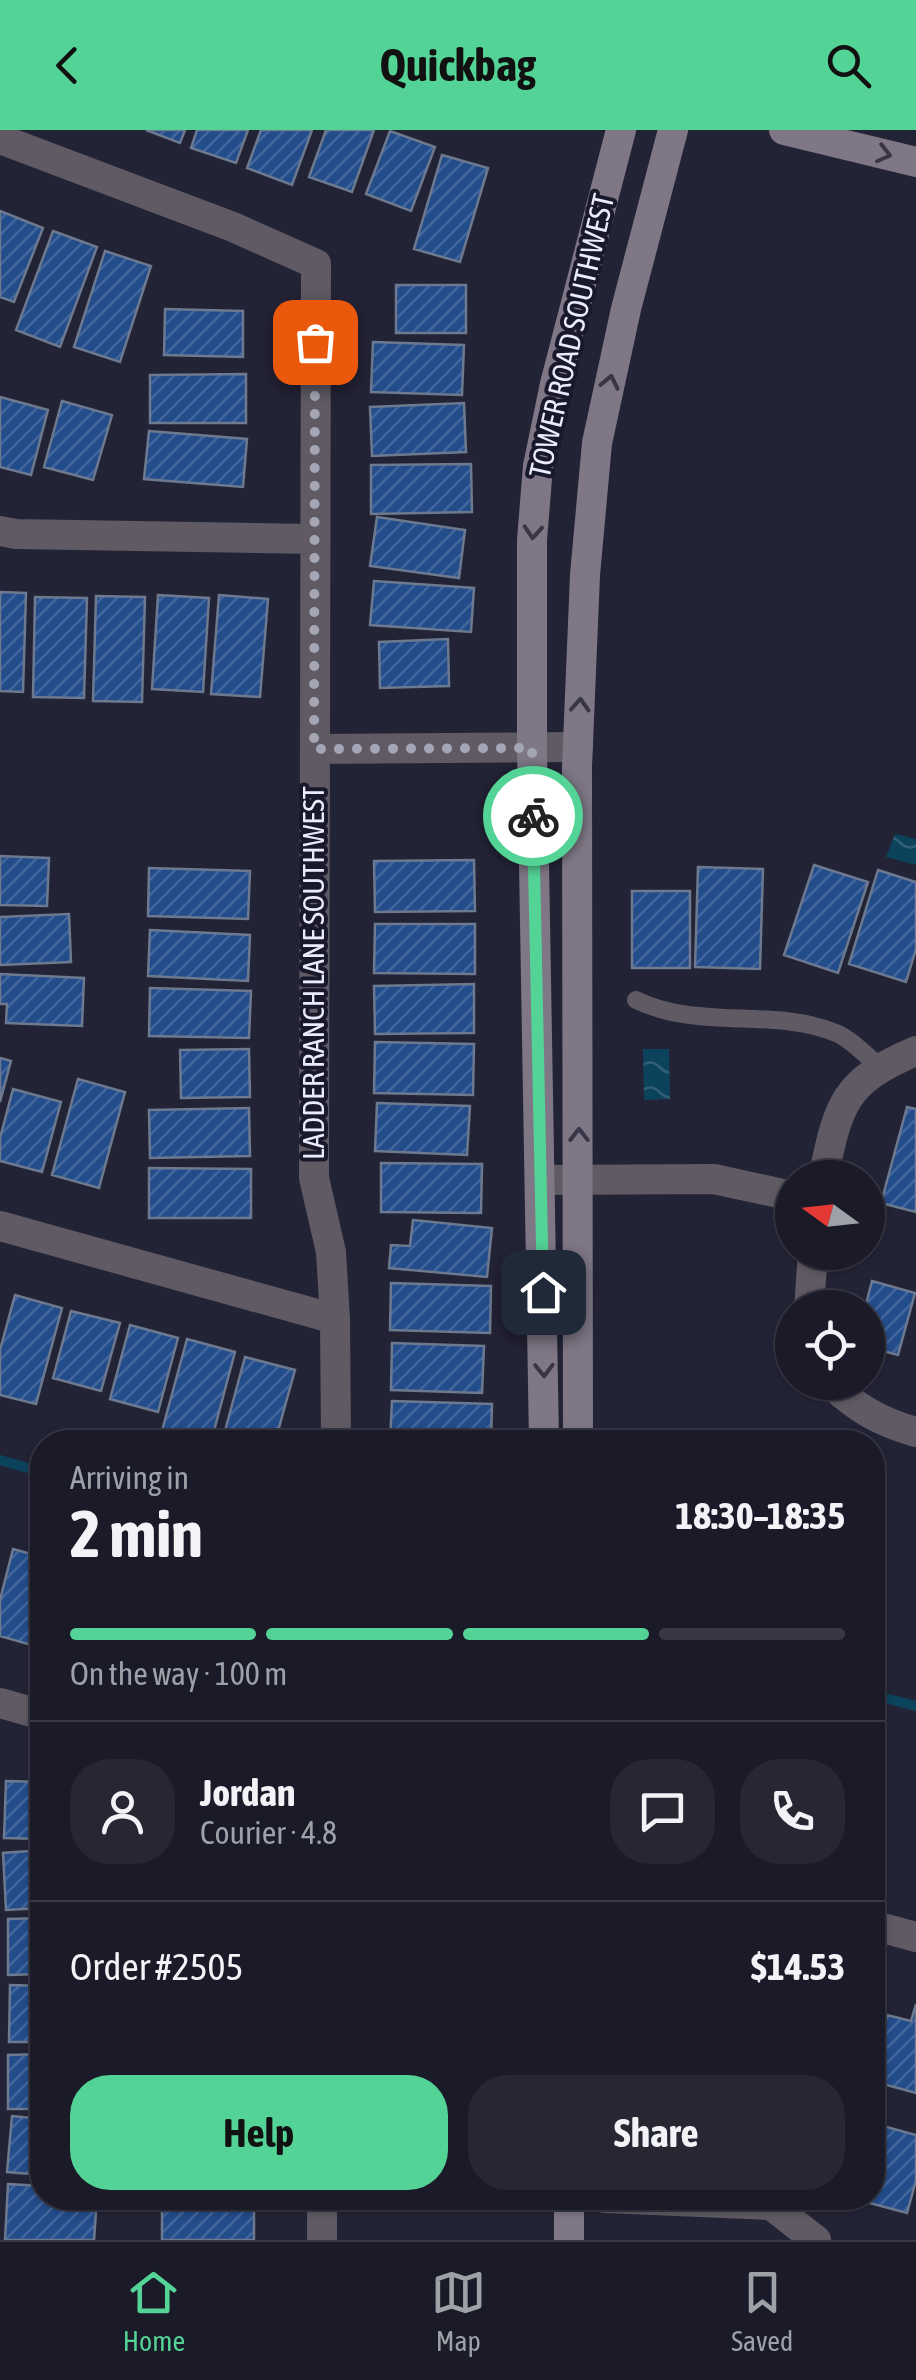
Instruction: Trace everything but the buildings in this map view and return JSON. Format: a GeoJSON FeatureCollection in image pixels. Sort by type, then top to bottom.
{"type":"FeatureCollection","features":[{"type":"Feature","properties":{"kind":"street","name":"TOWER ROAD SOUTHWEST"},"geometry":{"type":"LineString","coordinates":[[544,1430],[532,540],[538,466],[555,384],[622,130]]}},
{"type":"Feature","properties":{"kind":"street","name":"TOWER ROAD SOUTHWEST"},"geometry":{"type":"LineString","coordinates":[[578,1430],[578,747],[586,575],[597,443],[626,309],[673,130]]}},
{"type":"Feature","properties":{"kind":"street"},"geometry":{"type":"LineString","coordinates":[[784,130],[916,162]]}},
{"type":"Feature","properties":{"kind":"street","name":"LADDER RANCH LANE SOUTHWEST"},"geometry":{"type":"LineString","coordinates":[[0,139],[234,227],[316,264],[314,1178],[331,1252],[336,1319],[336,1430]]}},
{"type":"Feature","properties":{"kind":"street"},"geometry":{"type":"LineString","coordinates":[[0,530],[16,534],[313,538]]}},
{"type":"Feature","properties":{"kind":"street"},"geometry":{"type":"LineString","coordinates":[[314,749],[578,747]]}},
{"type":"Feature","properties":{"kind":"street"},"geometry":{"type":"LineString","coordinates":[[827,1160],[836,1120],[855,1087],[879,1066],[916,1051]]}},
{"type":"Feature","properties":{"kind":"street"},"geometry":{"type":"LineString","coordinates":[[542,1180],[714,1179],[775,1192]]}},
{"type":"Feature","properties":{"kind":"street"},"geometry":{"type":"LineString","coordinates":[[0,1226],[336,1319]]}},
{"type":"Feature","properties":{"kind":"street"},"geometry":{"type":"LineString","coordinates":[[848,1400],[886,1424],[916,1432]]}},
{"type":"Feature","properties":{"kind":"street"},"geometry":{"type":"LineString","coordinates":[[0,1704],[30,1713]]}},
{"type":"Feature","properties":{"kind":"street"},"geometry":{"type":"LineString","coordinates":[[885,1929],[916,1937]]}},
{"type":"Feature","properties":{"kind":"street"},"geometry":{"type":"LineString","coordinates":[[322,2210],[322,2240]]}},
{"type":"Feature","properties":{"kind":"street"},"geometry":{"type":"LineString","coordinates":[[569,2210],[569,2240]]}},
{"type":"Feature","properties":{"kind":"street"},"geometry":{"type":"LineString","coordinates":[[782,2210],[816,2240]]}},
{"type":"Feature","properties":{"kind":"lane"},"geometry":{"type":"LineString","coordinates":[[636,1000],[657,1010],[711,1020],[805,1023],[840,1034],[879,1066]]}},
{"type":"Feature","properties":{"kind":"water"},"geometry":{"type":"Polygon","coordinates":[[[895,834],[916,839],[916,865],[886,857],[895,834]]]}},
{"type":"Feature","properties":{"kind":"water"},"geometry":{"type":"Polygon","coordinates":[[[643,1049],[669,1049],[670,1099],[644,1100],[643,1049]]]}},
{"type":"Feature","properties":{"kind":"waterway"},"geometry":{"type":"LineString","coordinates":[[0,1460],[30,1469]]}},
{"type":"Feature","properties":{"kind":"waterway"},"geometry":{"type":"LineString","coordinates":[[885,1698],[916,1706]]}},
{"type":"Feature","properties":{"kind":"way so far"},"geometry":{"type":"LineString","coordinates":[[315,342],[314,749],[532,748],[533,816]]}},
{"type":"Feature","properties":{"kind":"route"},"geometry":{"type":"LineString","coordinates":[[533,816],[543,1292]]}}]}
